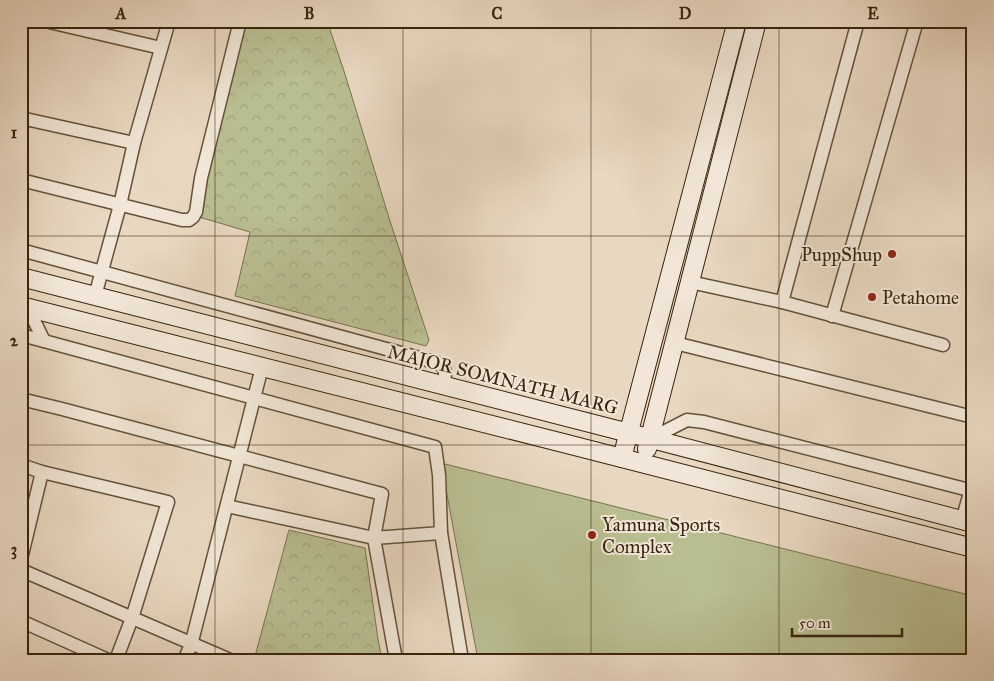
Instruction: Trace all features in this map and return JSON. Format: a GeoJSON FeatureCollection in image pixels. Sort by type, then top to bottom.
{"type":"FeatureCollection","features":[{"type":"Feature","properties":{"kind":"main road"},"geometry":{"type":"LineString","coordinates":[[622,458],[737,21]]}},
{"type":"Feature","properties":{"kind":"main road"},"geometry":{"type":"LineString","coordinates":[[644,463],[757,21]]}},
{"type":"Feature","properties":{"kind":"main road","name":"MAJOR SOMNATH MARG"},"geometry":{"type":"LineString","coordinates":[[21,277],[968,522]]}},
{"type":"Feature","properties":{"kind":"main road"},"geometry":{"type":"LineString","coordinates":[[24,307],[973,548]]}},
{"type":"Feature","properties":{"kind":"main road"},"geometry":{"type":"LineString","coordinates":[[921,535],[926,511]]}},
{"type":"Feature","properties":{"kind":"street"},"geometry":{"type":"LineString","coordinates":[[46,21],[161,48]]}},
{"type":"Feature","properties":{"kind":"street"},"geometry":{"type":"LineString","coordinates":[[95,296],[168,21]]}},
{"type":"Feature","properties":{"kind":"street"},"geometry":{"type":"LineString","coordinates":[[21,180],[182,220],[189,220],[196,212],[202,178],[240,21]]}},
{"type":"Feature","properties":{"kind":"street"},"geometry":{"type":"LineString","coordinates":[[782,302],[858,21]]}},
{"type":"Feature","properties":{"kind":"street"},"geometry":{"type":"LineString","coordinates":[[832,316],[917,21]]}},
{"type":"Feature","properties":{"kind":"street"},"geometry":{"type":"LineString","coordinates":[[21,118],[134,144]]}},
{"type":"Feature","properties":{"kind":"street"},"geometry":{"type":"LineString","coordinates":[[21,250],[438,363],[442,365],[446,375],[443,386]]}},
{"type":"Feature","properties":{"kind":"street"},"geometry":{"type":"LineString","coordinates":[[690,282],[782,302],[943,345]]}},
{"type":"Feature","properties":{"kind":"street"},"geometry":{"type":"LineString","coordinates":[[24,307],[44,341]]}},
{"type":"Feature","properties":{"kind":"street"},"geometry":{"type":"LineString","coordinates":[[21,335],[435,447],[439,475],[441,533],[462,660]]}},
{"type":"Feature","properties":{"kind":"street"},"geometry":{"type":"LineString","coordinates":[[675,343],[973,417]]}},
{"type":"Feature","properties":{"kind":"street"},"geometry":{"type":"LineString","coordinates":[[184,660],[192,643],[262,367]]}},
{"type":"Feature","properties":{"kind":"street"},"geometry":{"type":"LineString","coordinates":[[21,399],[382,494],[374,538],[396,660]]}},
{"type":"Feature","properties":{"kind":"street"},"geometry":{"type":"LineString","coordinates":[[650,439],[687,420],[704,422],[972,488],[968,522]]}},
{"type":"Feature","properties":{"kind":"street"},"geometry":{"type":"LineString","coordinates":[[21,465],[42,472],[168,502],[132,618],[116,660]]}},
{"type":"Feature","properties":{"kind":"street"},"geometry":{"type":"LineString","coordinates":[[21,559],[42,472]]}},
{"type":"Feature","properties":{"kind":"street"},"geometry":{"type":"LineString","coordinates":[[227,506],[374,538],[441,533]]}},
{"type":"Feature","properties":{"kind":"street"},"geometry":{"type":"LineString","coordinates":[[21,570],[230,660]]}},
{"type":"Feature","properties":{"kind":"street"},"geometry":{"type":"LineString","coordinates":[[21,621],[108,660]]}},
{"type":"Feature","properties":{"kind":"green space"},"geometry":{"type":"Polygon","coordinates":[[[243,21],[327,21],[429,340],[426,346],[235,296],[250,232],[192,215],[243,21]]]}},
{"type":"Feature","properties":{"kind":"green space","name":"Yamuna Sports Complex"},"geometry":{"type":"Polygon","coordinates":[[[441,463],[973,596],[973,660],[478,660],[441,463]]]}},
{"type":"Feature","properties":{"kind":"green space"},"geometry":{"type":"Polygon","coordinates":[[[289,530],[365,548],[382,660],[254,660],[289,530]]]}},
{"type":"Feature","properties":{"kind":"place","name":"PuppShup"},"geometry":{"type":"Point","coordinates":[892,254]}},
{"type":"Feature","properties":{"kind":"place","name":"Petahome"},"geometry":{"type":"Point","coordinates":[872,297]}},
{"type":"Feature","properties":{"kind":"place","name":"Yamuna Sports Complex"},"geometry":{"type":"Point","coordinates":[592,535]}}]}
